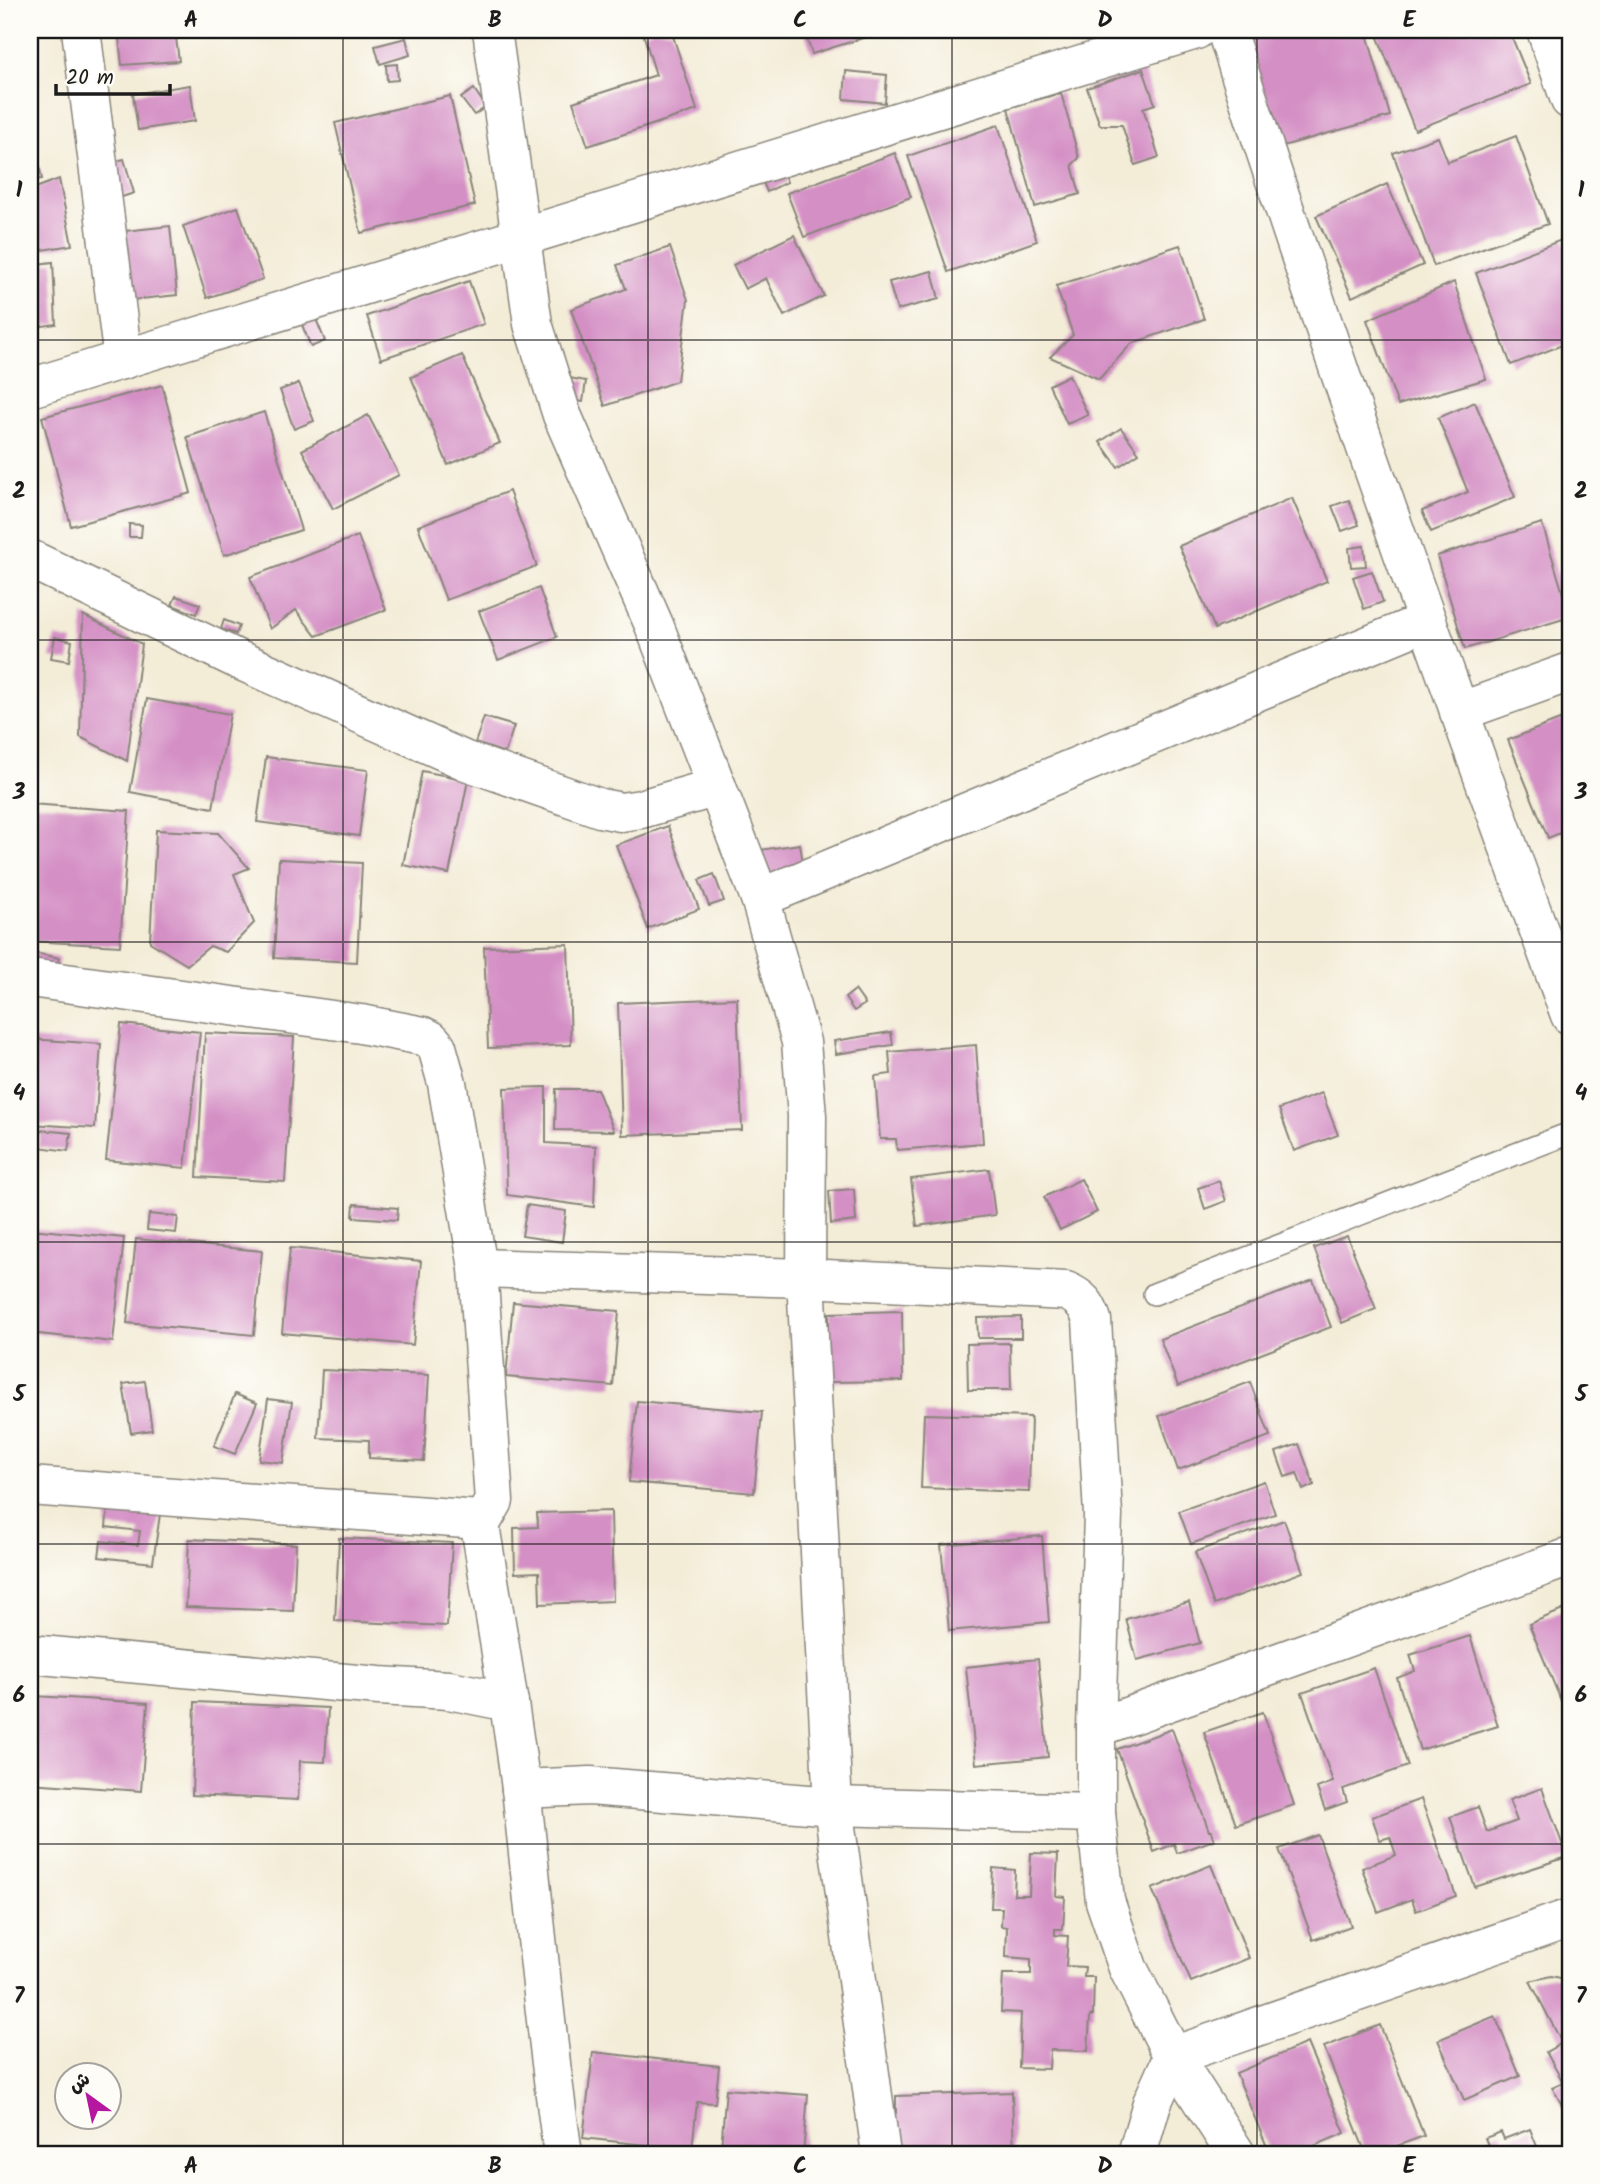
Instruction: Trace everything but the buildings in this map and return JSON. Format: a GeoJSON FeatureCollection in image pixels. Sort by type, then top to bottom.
{"type":"FeatureCollection","features":[{"type":"Feature","properties":{"kind":"street"},"geometry":{"type":"LineString","coordinates":[[81,30],[124,360]]}},
{"type":"Feature","properties":{"kind":"street"},"geometry":{"type":"LineString","coordinates":[[492,30],[533,324],[562,415],[654,625],[760,898],[801,1042],[807,1116],[806,1278],[833,1806],[881,2154]]}},
{"type":"Feature","properties":{"kind":"street"},"geometry":{"type":"LineString","coordinates":[[30,387],[1196,30]]}},
{"type":"Feature","properties":{"kind":"street"},"geometry":{"type":"LineString","coordinates":[[1226,30],[1273,177],[1427,621],[1570,1015]]}},
{"type":"Feature","properties":{"kind":"street"},"geometry":{"type":"LineString","coordinates":[[1546,30],[1570,100]]}},
{"type":"Feature","properties":{"kind":"street"},"geometry":{"type":"LineString","coordinates":[[30,559],[239,660],[466,761],[600,808],[621,812],[641,809],[717,787]]}},
{"type":"Feature","properties":{"kind":"street"},"geometry":{"type":"LineString","coordinates":[[760,898],[1427,621]]}},
{"type":"Feature","properties":{"kind":"street"},"geometry":{"type":"LineString","coordinates":[[1459,712],[1570,672]]}},
{"type":"Feature","properties":{"kind":"street"},"geometry":{"type":"LineString","coordinates":[[30,978],[361,1024],[432,1040],[447,1083],[478,1268],[494,1501],[480,1525]]}},
{"type":"Feature","properties":{"kind":"street"},"geometry":{"type":"LineString","coordinates":[[478,1268],[806,1278],[1066,1291],[1078,1296],[1087,1305],[1092,1320],[1103,1515],[1096,1813],[1105,1901],[1128,1968],[1173,2056],[1236,2154]]}},
{"type":"Feature","properties":{"kind":"street"},"geometry":{"type":"LineString","coordinates":[[30,1486],[479,1520],[521,1789],[549,2061],[563,2154]]}},
{"type":"Feature","properties":{"kind":"street"},"geometry":{"type":"LineString","coordinates":[[1096,1728],[1570,1557]]}},
{"type":"Feature","properties":{"kind":"street"},"geometry":{"type":"LineString","coordinates":[[30,1654],[449,1690],[509,1702]]}},
{"type":"Feature","properties":{"kind":"street"},"geometry":{"type":"LineString","coordinates":[[521,1789],[590,1786],[833,1806],[1096,1813]]}},
{"type":"Feature","properties":{"kind":"street"},"geometry":{"type":"LineString","coordinates":[[1137,2154],[1152,2103],[1173,2056],[1570,1919]]}},
{"type":"Feature","properties":{"kind":"lane"},"geometry":{"type":"LineString","coordinates":[[1154,1294],[1570,1133]]}}]}
